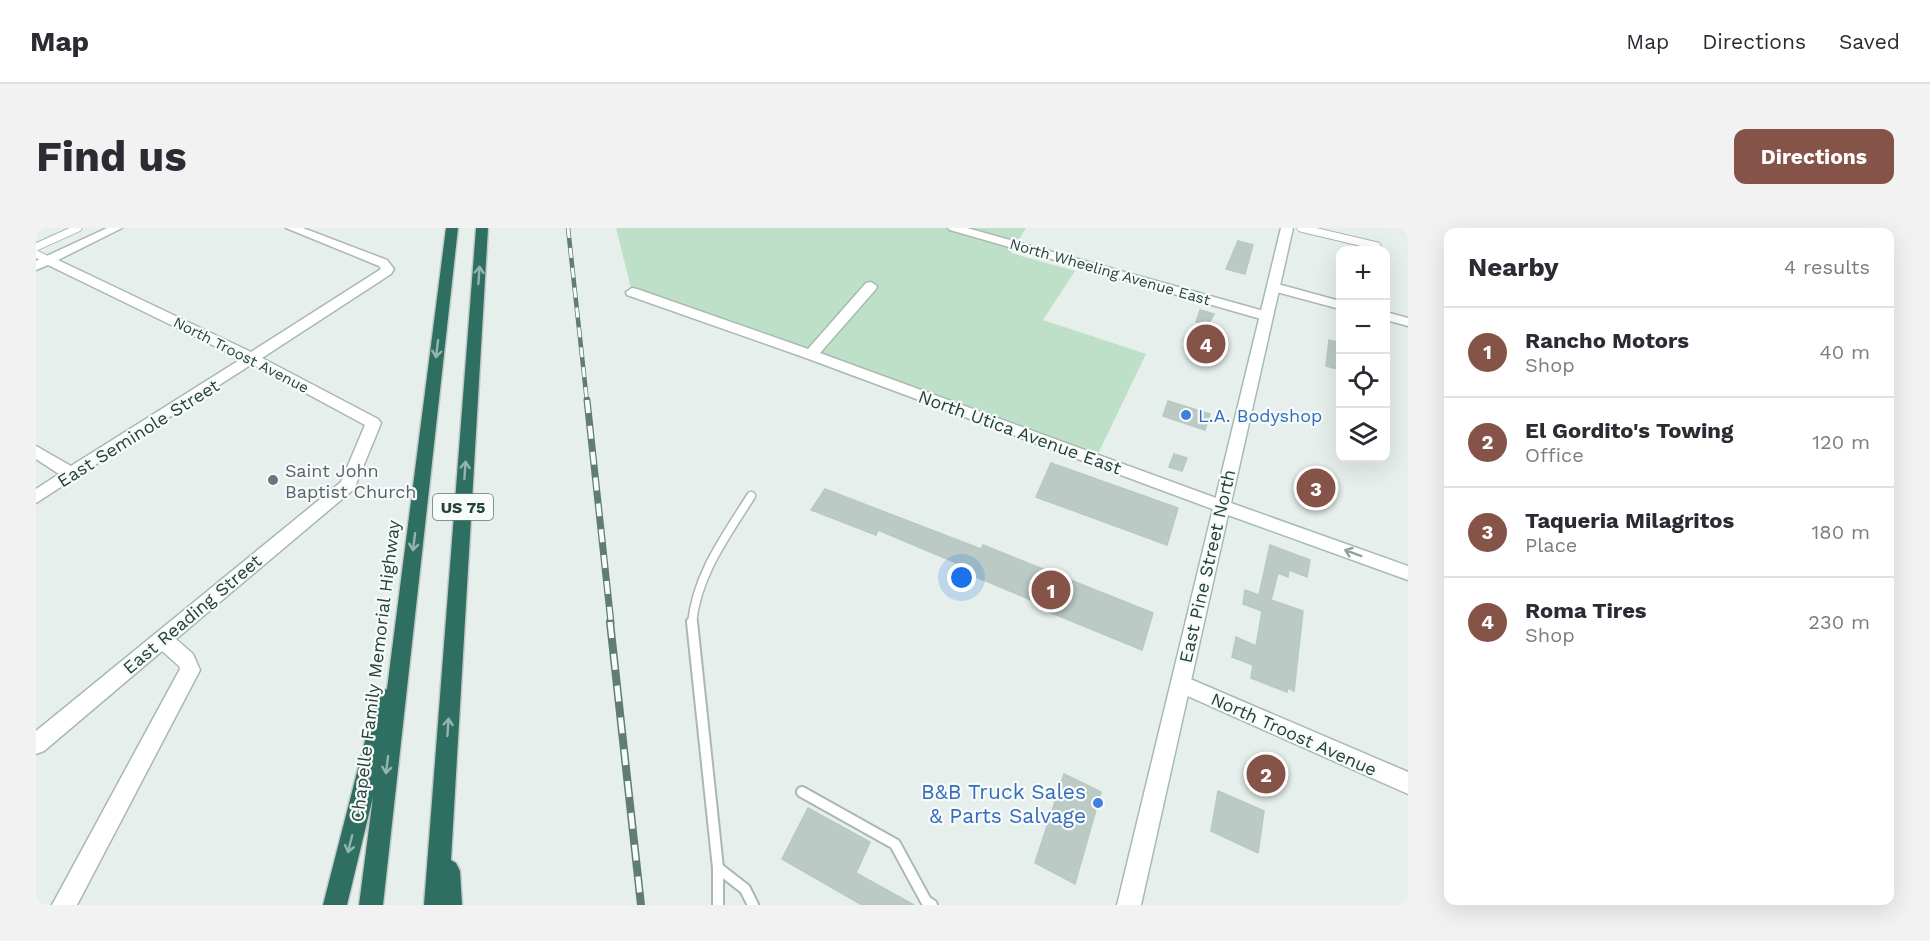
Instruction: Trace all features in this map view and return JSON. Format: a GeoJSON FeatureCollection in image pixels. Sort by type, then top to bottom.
{"type":"FeatureCollection","features":[{"type":"Feature","properties":{"kind":"highway","name":"Chapelle Family Memorial Highway"},"geometry":{"type":"LineString","coordinates":[[371,905],[452,228]]}},
{"type":"Feature","properties":{"kind":"highway","name":"US 75"},"geometry":{"type":"LineString","coordinates":[[436,905],[482,228]]}},
{"type":"Feature","properties":{"kind":"highway"},"geometry":{"type":"LineString","coordinates":[[335,905],[404,624]]}},
{"type":"Feature","properties":{"kind":"highway"},"geometry":{"type":"LineString","coordinates":[[444,785],[450,905]]}},
{"type":"Feature","properties":{"kind":"street"},"geometry":{"type":"LineString","coordinates":[[40,260],[116,228]]}},
{"type":"Feature","properties":{"kind":"street","name":"East Seminole Street"},"geometry":{"type":"LineString","coordinates":[[36,497],[384,275],[388,268],[383,263],[292,228]]}},
{"type":"Feature","properties":{"kind":"street","name":"North Wheeling Avenue East"},"geometry":{"type":"LineString","coordinates":[[954,228],[1266,316]]}},
{"type":"Feature","properties":{"kind":"street","name":"East Pine Street North"},"geometry":{"type":"LineString","coordinates":[[1129,905],[1287,228]]}},
{"type":"Feature","properties":{"kind":"street","name":"North Troost Avenue"},"geometry":{"type":"LineString","coordinates":[[40,260],[254,359],[373,423],[348,485]]}},
{"type":"Feature","properties":{"kind":"street"},"geometry":{"type":"LineString","coordinates":[[811,355],[870,286]]}},
{"type":"Feature","properties":{"kind":"street"},"geometry":{"type":"LineString","coordinates":[[1274,287],[1336,303]]}},
{"type":"Feature","properties":{"kind":"street","name":"North Utica Avenue East"},"geometry":{"type":"LineString","coordinates":[[632,292],[1408,573]]}},
{"type":"Feature","properties":{"kind":"street"},"geometry":{"type":"LineString","coordinates":[[1390,317],[1408,322]]}},
{"type":"Feature","properties":{"kind":"street"},"geometry":{"type":"LineString","coordinates":[[36,452],[71,474]]}},
{"type":"Feature","properties":{"kind":"street","name":"East Reading Street"},"geometry":{"type":"LineString","coordinates":[[36,744],[348,485]]}},
{"type":"Feature","properties":{"kind":"street"},"geometry":{"type":"LineString","coordinates":[[64,905],[190,670],[187,661],[162,640]]}},
{"type":"Feature","properties":{"kind":"street","name":"North Troost Avenue"},"geometry":{"type":"LineString","coordinates":[[1180,684],[1408,783]]}},
{"type":"Feature","properties":{"kind":"lane"},"geometry":{"type":"LineString","coordinates":[[36,247],[78,228]]}},
{"type":"Feature","properties":{"kind":"lane"},"geometry":{"type":"LineString","coordinates":[[1301,228],[1377,246]]}},
{"type":"Feature","properties":{"kind":"lane"},"geometry":{"type":"LineString","coordinates":[[718,905],[718,868],[692,622],[694,597],[703,573],[751,496]]}},
{"type":"Feature","properties":{"kind":"lane"},"geometry":{"type":"LineString","coordinates":[[802,792],[895,844],[926,901],[932,905]]}},
{"type":"Feature","properties":{"kind":"lane"},"geometry":{"type":"LineString","coordinates":[[718,868],[746,889],[753,905]]}},
{"type":"Feature","properties":{"kind":"green space"},"geometry":{"type":"Polygon","coordinates":[[[616,228],[1026,228],[1011,253],[1075,271],[1043,320],[1146,354],[1095,460],[632,292],[616,228]]]}},
{"type":"Feature","properties":{"kind":"building"},"geometry":{"type":"Polygon","coordinates":[[[1238,241],[1253,245],[1245,274],[1226,269],[1238,241]]]}},
{"type":"Feature","properties":{"kind":"building"},"geometry":{"type":"Polygon","coordinates":[[[1200,310],[1214,314],[1208,325],[1196,322],[1200,310]]]}},
{"type":"Feature","properties":{"kind":"building"},"geometry":{"type":"Polygon","coordinates":[[[1329,340],[1336,342],[1336,369],[1326,366],[1329,340]]]}},
{"type":"Feature","properties":{"kind":"building","name":"L.A. Bodyshop"},"geometry":{"type":"Polygon","coordinates":[[[1168,401],[1210,414],[1205,430],[1163,416],[1168,401]]]}},
{"type":"Feature","properties":{"kind":"building"},"geometry":{"type":"Polygon","coordinates":[[[1174,454],[1187,458],[1182,471],[1169,467],[1174,454]]]}},
{"type":"Feature","properties":{"kind":"building"},"geometry":{"type":"Polygon","coordinates":[[[1051,463],[1178,508],[1167,545],[1036,497],[1051,463]]]}},
{"type":"Feature","properties":{"kind":"building"},"geometry":{"type":"Polygon","coordinates":[[[825,489],[981,549],[983,545],[1153,613],[1142,650],[1042,609],[1043,605],[969,574],[971,569],[878,530],[876,535],[811,510],[825,489]]]}},
{"type":"Feature","properties":{"kind":"building"},"geometry":{"type":"Polygon","coordinates":[[[1270,545],[1310,560],[1307,577],[1289,570],[1288,577],[1278,573],[1271,600],[1303,611],[1294,691],[1288,688],[1287,692],[1251,678],[1253,665],[1232,657],[1236,637],[1256,646],[1262,611],[1243,604],[1245,590],[1259,595],[1270,545]]]}},
{"type":"Feature","properties":{"kind":"building"},"geometry":{"type":"Polygon","coordinates":[[[1064,774],[1101,792],[1075,884],[1035,863],[1064,774]]]}},
{"type":"Feature","properties":{"kind":"building"},"geometry":{"type":"Polygon","coordinates":[[[1218,791],[1264,811],[1258,853],[1211,831],[1218,791]]]}},
{"type":"Feature","properties":{"kind":"building"},"geometry":{"type":"Polygon","coordinates":[[[808,808],[870,842],[856,873],[914,905],[862,905],[782,859],[808,808]]]}},
{"type":"Feature","properties":{"kind":"railway"},"geometry":{"type":"LineString","coordinates":[[568,228],[587,402]]}},
{"type":"Feature","properties":{"kind":"railway"},"geometry":{"type":"LineString","coordinates":[[587,400],[611,623]]}},
{"type":"Feature","properties":{"kind":"railway"},"geometry":{"type":"LineString","coordinates":[[610,622],[641,905]]}},
{"type":"Feature","properties":{"kind":"place","name":"Roma Tires"},"geometry":{"type":"Point","coordinates":[1206,344]}},
{"type":"Feature","properties":{"kind":"place","name":"L.A. Bodyshop"},"geometry":{"type":"Point","coordinates":[1186,415]}},
{"type":"Feature","properties":{"kind":"place","name":"Saint John Baptist Church"},"geometry":{"type":"Point","coordinates":[273,480]}},
{"type":"Feature","properties":{"kind":"place","name":"Taqueria Milagritos"},"geometry":{"type":"Point","coordinates":[1316,488]}},
{"type":"Feature","properties":{"kind":"place","name":"Rancho Motors"},"geometry":{"type":"Point","coordinates":[1051,590]}},
{"type":"Feature","properties":{"kind":"place","name":"El Gordito's Towing"},"geometry":{"type":"Point","coordinates":[1266,774]}},
{"type":"Feature","properties":{"kind":"place","name":"B&B Truck Sales & Parts Salvage"},"geometry":{"type":"Point","coordinates":[1098,803]}}]}
